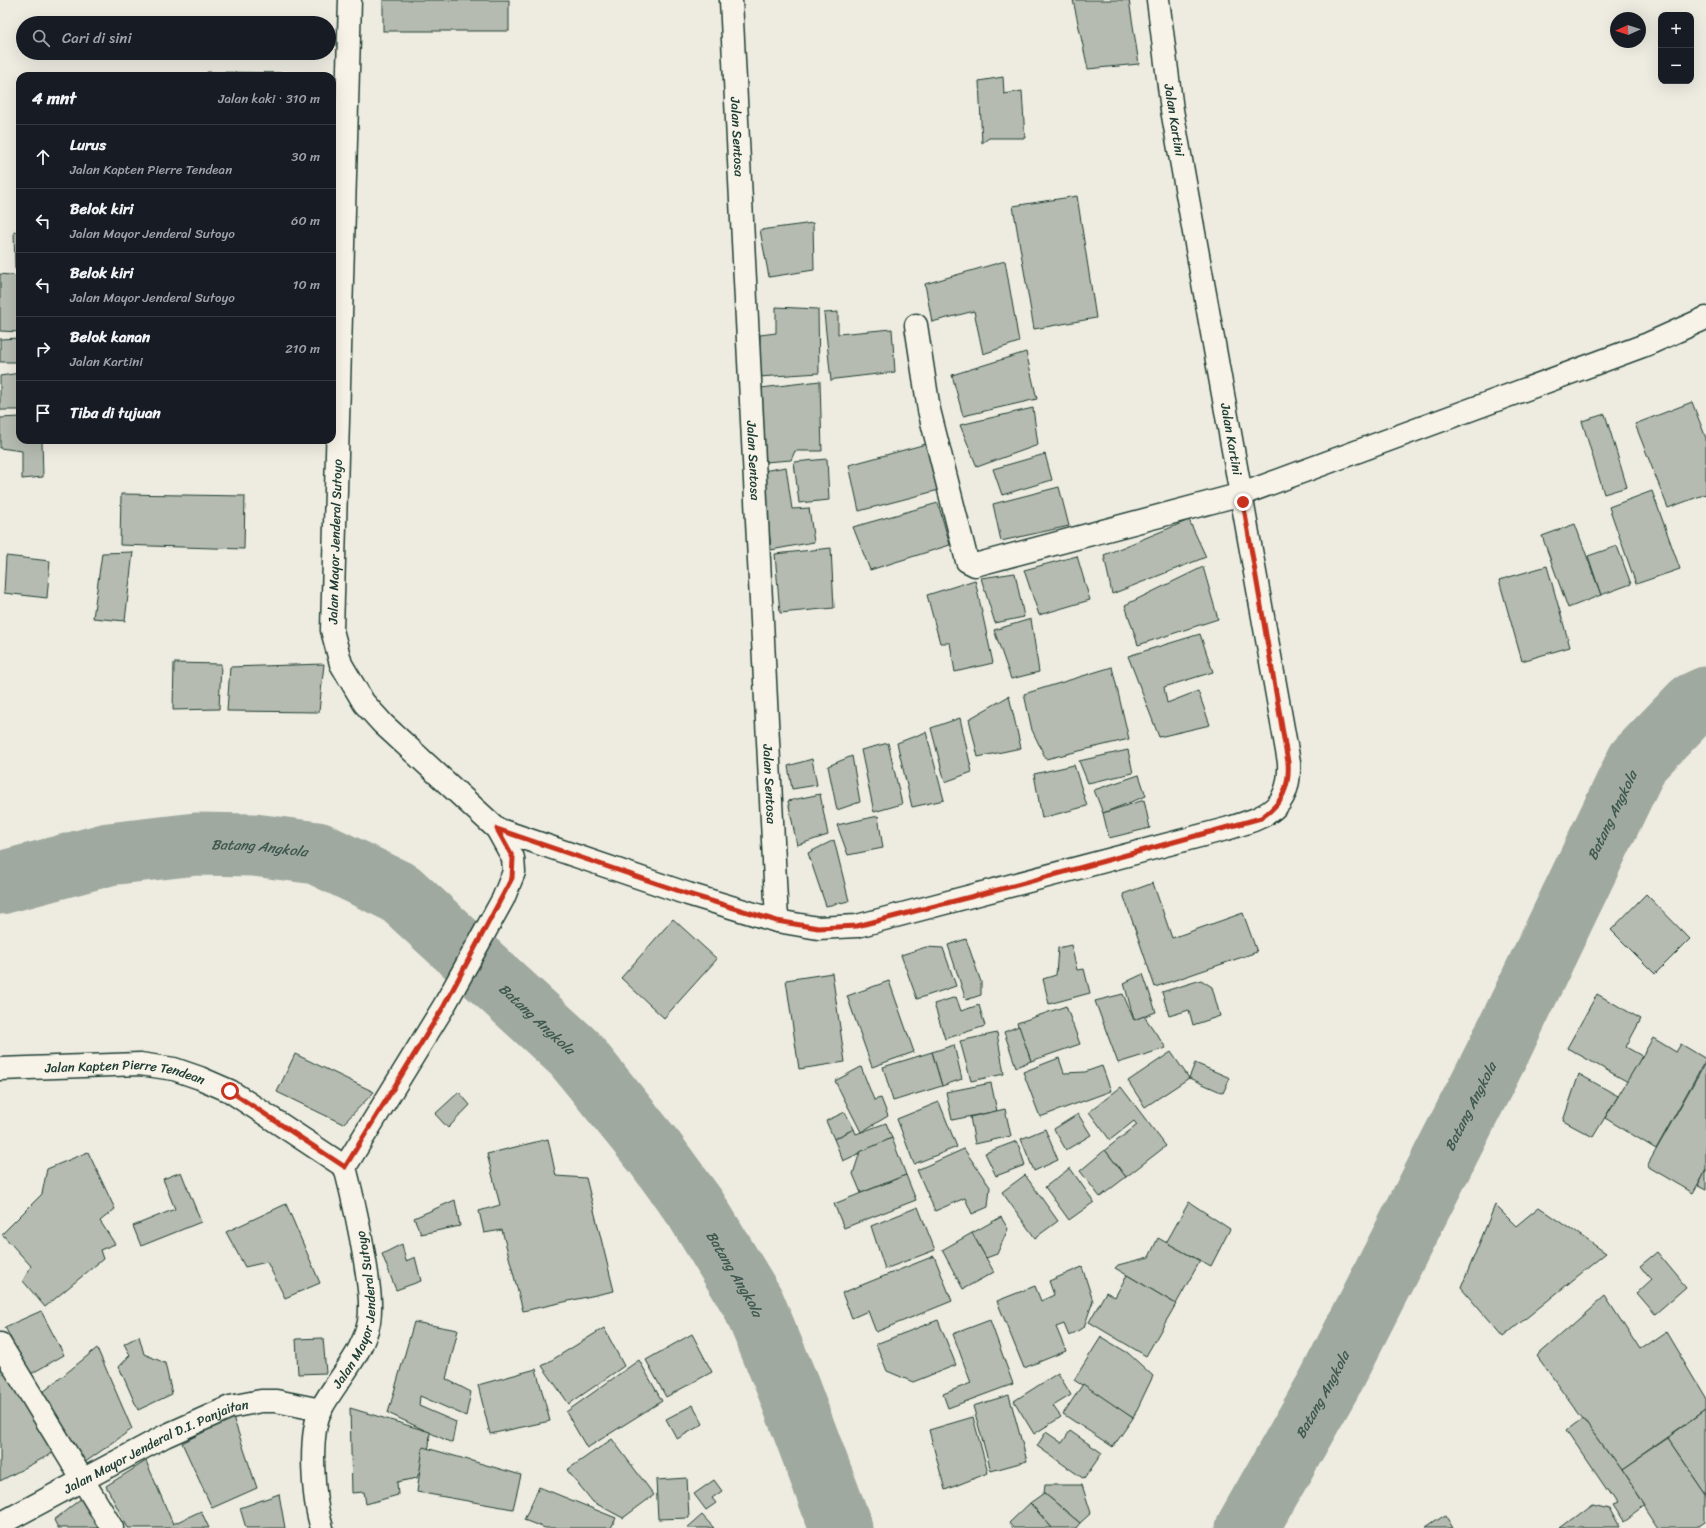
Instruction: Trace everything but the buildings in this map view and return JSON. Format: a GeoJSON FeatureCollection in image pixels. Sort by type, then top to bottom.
{"type":"FeatureCollection","features":[{"type":"Feature","properties":{"kind":"street","name":"Jalan Mayor Jenderal Sutoyo"},"geometry":{"type":"LineString","coordinates":[[322,1528],[315,1497],[313,1471],[314,1441],[321,1410],[358,1353],[365,1335],[370,1307],[370,1292],[361,1234],[345,1167],[444,1006],[503,899],[512,878],[514,865],[513,858],[497,829],[393,734],[364,703],[341,664],[332,630],[350,0]]}},
{"type":"Feature","properties":{"kind":"street","name":"Jalan Sentosa"},"geometry":{"type":"LineString","coordinates":[[731,0],[777,921]]}},
{"type":"Feature","properties":{"kind":"street","name":"Jalan Kartini"},"geometry":{"type":"LineString","coordinates":[[497,829],[688,894],[777,921],[818,928],[857,926],[1226,829],[1261,818],[1270,812],[1284,795],[1289,775],[1288,762],[1242,494],[1172,110],[1158,0]]}},
{"type":"Feature","properties":{"kind":"street"},"geometry":{"type":"LineString","coordinates":[[916,325],[929,410],[937,443],[968,561],[972,565],[979,565],[1242,494],[1648,344],[1706,318]]}},
{"type":"Feature","properties":{"kind":"street","name":"Jalan Kapten Pierre Tendean"},"geometry":{"type":"LineString","coordinates":[[0,1069],[140,1064],[174,1070],[200,1078],[230,1091],[345,1167]]}},
{"type":"Feature","properties":{"kind":"street"},"geometry":{"type":"LineString","coordinates":[[0,1344],[112,1528]]}},
{"type":"Feature","properties":{"kind":"street","name":"Jalan Mayor Jenderal D.I. Panjaitan"},"geometry":{"type":"LineString","coordinates":[[0,1524],[165,1436],[214,1413],[237,1405],[261,1401],[276,1401],[321,1410]]}},
{"type":"Feature","properties":{"kind":"waterway","name":"Batang Angkola"},"geometry":{"type":"LineString","coordinates":[[1247,1528],[1329,1384],[1499,1050],[1638,761],[1693,704],[1706,698]]}},
{"type":"Feature","properties":{"kind":"waterway","name":"Batang Angkola"},"geometry":{"type":"LineString","coordinates":[[0,883],[109,854],[196,844],[254,845],[317,853],[400,893],[574,1053],[655,1153],[696,1209],[753,1303],[786,1382],[841,1528]]}},
{"type":"Feature","properties":{"kind":"route"},"geometry":{"type":"LineString","coordinates":[[230,1091],[345,1167],[444,1006],[503,899],[514,872],[513,858],[497,829],[688,894],[777,921],[802,924],[818,928],[835,928],[857,926],[1017,885],[1226,829],[1261,818],[1270,812],[1284,795],[1289,775],[1276,688],[1243,502]]}}]}
